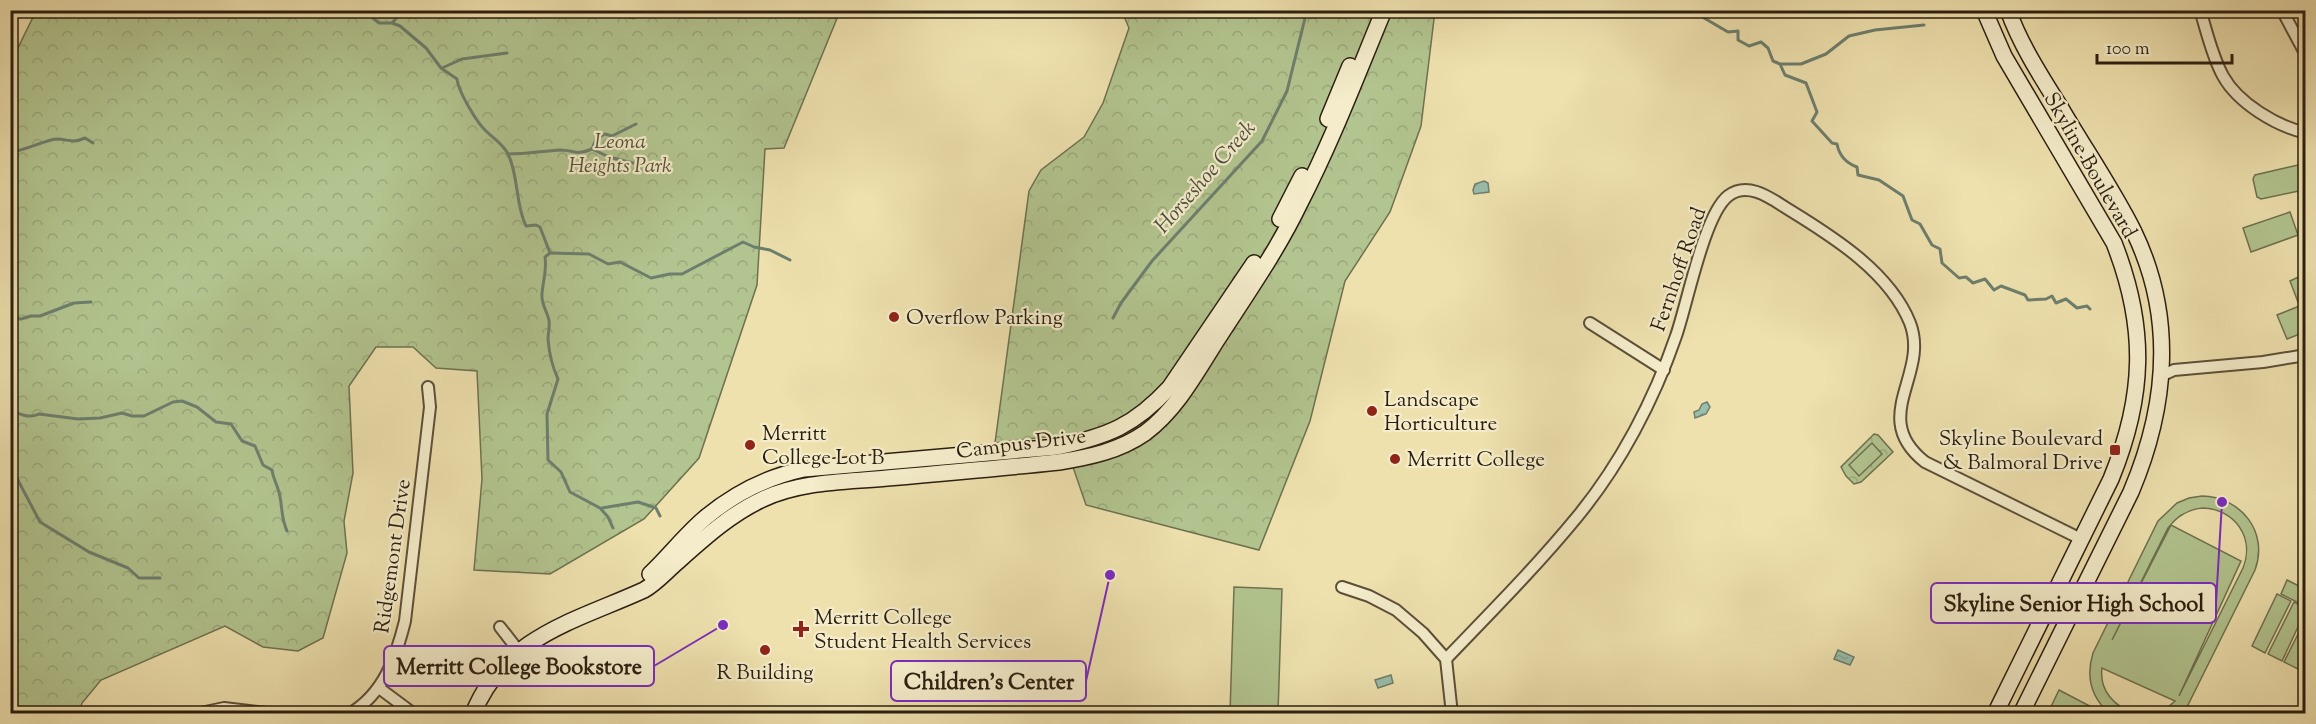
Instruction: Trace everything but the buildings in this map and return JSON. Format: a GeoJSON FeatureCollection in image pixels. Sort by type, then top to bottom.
{"type":"FeatureCollection","features":[{"type":"Feature","properties":{"kind":"main road","name":"Skyline Boulevard"},"geometry":{"type":"LineString","coordinates":[[1984,10],[2004,56],[2114,243],[2135,313],[2138,376],[2132,416],[2122,453],[1995,714]]}},
{"type":"Feature","properties":{"kind":"main road","name":"Skyline Boulevard"},"geometry":{"type":"LineString","coordinates":[[2008,10],[2025,48],[2135,234],[2156,300],[2161,346],[2158,403],[2144,461],[2131,492],[2021,714]]}},
{"type":"Feature","properties":{"kind":"main road","name":"Campus Drive"},"geometry":{"type":"LineString","coordinates":[[473,714],[477,703],[495,675],[518,650],[558,627],[623,598],[705,518],[743,491],[779,474],[814,468],[1057,447],[1107,434],[1137,419],[1170,387],[1265,247],[1320,137],[1378,12]]}},
{"type":"Feature","properties":{"kind":"main road"},"geometry":{"type":"LineString","coordinates":[[2138,376],[2161,376]]}},
{"type":"Feature","properties":{"kind":"street"},"geometry":{"type":"LineString","coordinates":[[2200,10],[2224,79],[2257,112],[2306,133]]}},
{"type":"Feature","properties":{"kind":"street"},"geometry":{"type":"LineString","coordinates":[[2282,10],[2306,55]]}},
{"type":"Feature","properties":{"kind":"street","name":"Fernhoff Road"},"geometry":{"type":"LineString","coordinates":[[1446,659],[1578,516],[1630,438],[1664,370],[1708,229],[1716,211],[1733,193],[1752,190],[1763,194],[1804,219],[1844,247],[1876,274],[1899,304],[1910,323],[1914,341],[1913,358],[1900,415],[1900,430],[1913,452],[1925,462],[2081,539]]}},
{"type":"Feature","properties":{"kind":"street"},"geometry":{"type":"LineString","coordinates":[[1590,323],[1664,370]]}},
{"type":"Feature","properties":{"kind":"street"},"geometry":{"type":"LineString","coordinates":[[2161,376],[2174,370],[2263,362],[2306,355]]}},
{"type":"Feature","properties":{"kind":"street","name":"Ridgemont Drive"},"geometry":{"type":"LineString","coordinates":[[349,714],[358,709],[379,688],[397,654],[405,621],[430,407],[428,387]]}},
{"type":"Feature","properties":{"kind":"street"},"geometry":{"type":"LineString","coordinates":[[1342,586],[1369,596],[1396,610],[1423,633],[1446,659],[1452,714]]}},
{"type":"Feature","properties":{"kind":"street"},"geometry":{"type":"LineString","coordinates":[[500,627],[518,650]]}},
{"type":"Feature","properties":{"kind":"street"},"geometry":{"type":"LineString","coordinates":[[379,688],[414,714]]}},
{"type":"Feature","properties":{"kind":"street"},"geometry":{"type":"LineString","coordinates":[[196,714],[224,708],[273,713]]}},
{"type":"Feature","properties":{"kind":"green space","name":"Leona Heights Park"},"geometry":{"type":"Polygon","coordinates":[[[36,10],[840,11],[784,148],[765,149],[757,285],[699,458],[644,519],[550,574],[474,570],[482,479],[477,371],[436,368],[413,347],[376,347],[349,386],[353,473],[344,521],[347,553],[323,638],[298,651],[263,647],[225,626],[101,680],[82,703],[79,713],[11,714],[11,62],[36,10]]]}},
{"type":"Feature","properties":{"kind":"green space"},"geometry":{"type":"Polygon","coordinates":[[[1116,11],[1433,11],[1434,19],[1421,126],[1390,212],[1345,281],[1310,421],[1259,550],[1086,505],[1062,435],[995,443],[1029,191],[1041,170],[1084,137],[1103,103],[1129,28],[1123,14],[1116,11]]]}},
{"type":"Feature","properties":{"kind":"green space"},"geometry":{"type":"Polygon","coordinates":[[[2298,165],[2302,168],[2305,186],[2303,190],[2261,199],[2257,197],[2253,179],[2255,175],[2298,165]]]}},
{"type":"Feature","properties":{"kind":"green space"},"geometry":{"type":"Polygon","coordinates":[[[2290,212],[2298,235],[2251,252],[2243,228],[2290,212]]]}},
{"type":"Feature","properties":{"kind":"green space"},"geometry":{"type":"Polygon","coordinates":[[[2305,274],[2305,332],[2287,339],[2277,315],[2302,305],[2298,302],[2290,281],[2305,274]]]}},
{"type":"Feature","properties":{"kind":"green space"},"geometry":{"type":"Polygon","coordinates":[[[1874,434],[1878,435],[1893,452],[1861,482],[1854,484],[1841,467],[1874,434]]]}},
{"type":"Feature","properties":{"kind":"green space"},"geometry":{"type":"Polygon","coordinates":[[[1872,443],[1882,454],[1859,476],[1849,465],[1872,443]]]}},
{"type":"Feature","properties":{"kind":"green space"},"geometry":{"type":"Polygon","coordinates":[[[2202,496],[2216,498],[2240,510],[2255,530],[2258,556],[2255,570],[2184,713],[2153,713],[2167,708],[2175,701],[2102,668],[2103,683],[2110,696],[2121,707],[2135,713],[2109,713],[2098,700],[2092,686],[2090,670],[2093,653],[2158,521],[2177,503],[2202,496]],[[2203,508],[2188,512],[2175,520],[2168,528],[2112,640],[2171,525],[2241,561],[2179,696],[2243,568],[2246,557],[2244,536],[2240,527],[2224,514],[2203,508]]]}},
{"type":"Feature","properties":{"kind":"green space"},"geometry":{"type":"Polygon","coordinates":[[[2287,580],[2305,589],[2305,606],[2281,594],[2287,580]]]}},
{"type":"Feature","properties":{"kind":"green space"},"geometry":{"type":"Polygon","coordinates":[[[1234,587],[1282,589],[1278,713],[1230,713],[1234,587]]]}},
{"type":"Feature","properties":{"kind":"green space"},"geometry":{"type":"Polygon","coordinates":[[[2277,594],[2291,601],[2265,653],[2252,646],[2277,594]]]}},
{"type":"Feature","properties":{"kind":"green space"},"geometry":{"type":"Polygon","coordinates":[[[2294,602],[2305,608],[2305,612],[2282,661],[2268,654],[2294,602]]]}},
{"type":"Feature","properties":{"kind":"green space"},"geometry":{"type":"Polygon","coordinates":[[[2305,620],[2305,654],[2298,669],[2284,662],[2305,620]]]}},
{"type":"Feature","properties":{"kind":"green space"},"geometry":{"type":"Polygon","coordinates":[[[2059,690],[2103,713],[2048,713],[2059,690]]]}},
{"type":"Feature","properties":{"kind":"water"},"geometry":{"type":"Polygon","coordinates":[[[1484,181],[1488,183],[1489,192],[1474,194],[1475,184],[1484,181]]]}},
{"type":"Feature","properties":{"kind":"water"},"geometry":{"type":"Polygon","coordinates":[[[1707,402],[1710,407],[1706,414],[1695,418],[1694,412],[1707,402]]]}},
{"type":"Feature","properties":{"kind":"water"},"geometry":{"type":"Polygon","coordinates":[[[1838,650],[1854,657],[1850,665],[1834,659],[1838,650]]]}},
{"type":"Feature","properties":{"kind":"water"},"geometry":{"type":"Polygon","coordinates":[[[1391,675],[1393,683],[1378,688],[1375,680],[1391,675]]]}},
{"type":"Feature","properties":{"kind":"waterway"},"geometry":{"type":"LineString","coordinates":[[363,10],[379,23],[392,23],[400,26],[426,48],[441,68],[457,79],[464,99],[478,121],[508,154],[526,226],[540,227],[550,253],[545,257],[542,298],[549,320],[550,354],[558,379],[547,414],[548,460],[561,472],[570,492],[600,508],[608,517],[613,528]]}},
{"type":"Feature","properties":{"kind":"waterway"},"geometry":{"type":"LineString","coordinates":[[393,22],[403,10]]}},
{"type":"Feature","properties":{"kind":"waterway"},"geometry":{"type":"LineString","coordinates":[[612,10],[612,13],[634,18]]}},
{"type":"Feature","properties":{"kind":"waterway","name":"Horseshoe Creek"},"geometry":{"type":"LineString","coordinates":[[1113,318],[1121,303],[1152,261],[1262,141],[1287,91],[1307,10]]}},
{"type":"Feature","properties":{"kind":"waterway"},"geometry":{"type":"LineString","coordinates":[[1697,10],[1699,15],[1728,32],[1738,31],[1738,40],[1749,46],[1761,42],[1768,48],[1773,61],[1780,64],[1785,75],[1806,83],[1817,112],[1812,121],[1832,143],[1837,144],[1844,158],[1857,167],[1858,175],[1879,180],[1903,196],[1912,220],[1920,224],[1932,245],[1940,249],[1942,263],[1959,278],[1966,277],[1973,283],[1985,279],[1994,290],[2001,286],[2025,295],[2028,300],[2046,299],[2052,296],[2056,303],[2066,299],[2077,308],[2087,306],[2090,309]]}},
{"type":"Feature","properties":{"kind":"waterway"},"geometry":{"type":"LineString","coordinates":[[1781,64],[1801,64],[1826,54],[1849,36],[1875,30],[1924,25]]}},
{"type":"Feature","properties":{"kind":"waterway"},"geometry":{"type":"LineString","coordinates":[[442,68],[462,59],[507,53]]}},
{"type":"Feature","properties":{"kind":"waterway"},"geometry":{"type":"LineString","coordinates":[[508,154],[560,150],[582,152],[592,149],[596,139],[605,134],[612,136],[636,124]]}},
{"type":"Feature","properties":{"kind":"waterway"},"geometry":{"type":"LineString","coordinates":[[12,152],[56,139],[73,141],[85,138],[93,143]]}},
{"type":"Feature","properties":{"kind":"waterway"},"geometry":{"type":"LineString","coordinates":[[592,149],[609,157],[633,163]]}},
{"type":"Feature","properties":{"kind":"waterway"},"geometry":{"type":"LineString","coordinates":[[550,253],[589,254],[608,264],[620,262],[651,278],[682,274],[743,242],[770,250],[790,260]]}},
{"type":"Feature","properties":{"kind":"waterway"},"geometry":{"type":"LineString","coordinates":[[10,318],[40,316],[74,303],[91,302]]}},
{"type":"Feature","properties":{"kind":"waterway"},"geometry":{"type":"LineString","coordinates":[[10,410],[28,416],[39,414],[78,419],[100,418],[122,413],[144,416],[173,402],[182,401],[197,407],[216,422],[231,424],[242,441],[255,446],[263,465],[272,470],[280,494],[283,520],[287,531]]}},
{"type":"Feature","properties":{"kind":"waterway"},"geometry":{"type":"LineString","coordinates":[[10,465],[40,522],[89,552],[128,568],[139,578],[160,578]]}},
{"type":"Feature","properties":{"kind":"waterway"},"geometry":{"type":"LineString","coordinates":[[602,508],[638,502],[656,508],[660,516]]}},
{"type":"Feature","properties":{"kind":"place","name":"Overflow Parking"},"geometry":{"type":"Point","coordinates":[894,317]}},
{"type":"Feature","properties":{"kind":"place","name":"Landscape Horticulture"},"geometry":{"type":"Point","coordinates":[1372,411]}},
{"type":"Feature","properties":{"kind":"place","name":"Merritt College Lot B"},"geometry":{"type":"Point","coordinates":[750,445]}},
{"type":"Feature","properties":{"kind":"place","name":"Skyline Boulevard & Balmoral Drive"},"geometry":{"type":"Point","coordinates":[2115,450]}},
{"type":"Feature","properties":{"kind":"place","name":"Merritt College"},"geometry":{"type":"Point","coordinates":[1395,459]}},
{"type":"Feature","properties":{"kind":"place","name":"Skyline Senior High School"},"geometry":{"type":"Point","coordinates":[2222,502]}},
{"type":"Feature","properties":{"kind":"place","name":"Children's Center"},"geometry":{"type":"Point","coordinates":[1110,575]}},
{"type":"Feature","properties":{"kind":"place","name":"Merritt College Bookstore"},"geometry":{"type":"Point","coordinates":[723,625]}},
{"type":"Feature","properties":{"kind":"place","name":"Merritt College Student Health Services"},"geometry":{"type":"Point","coordinates":[801,629]}},
{"type":"Feature","properties":{"kind":"place","name":"R Building"},"geometry":{"type":"Point","coordinates":[765,650]}}]}
